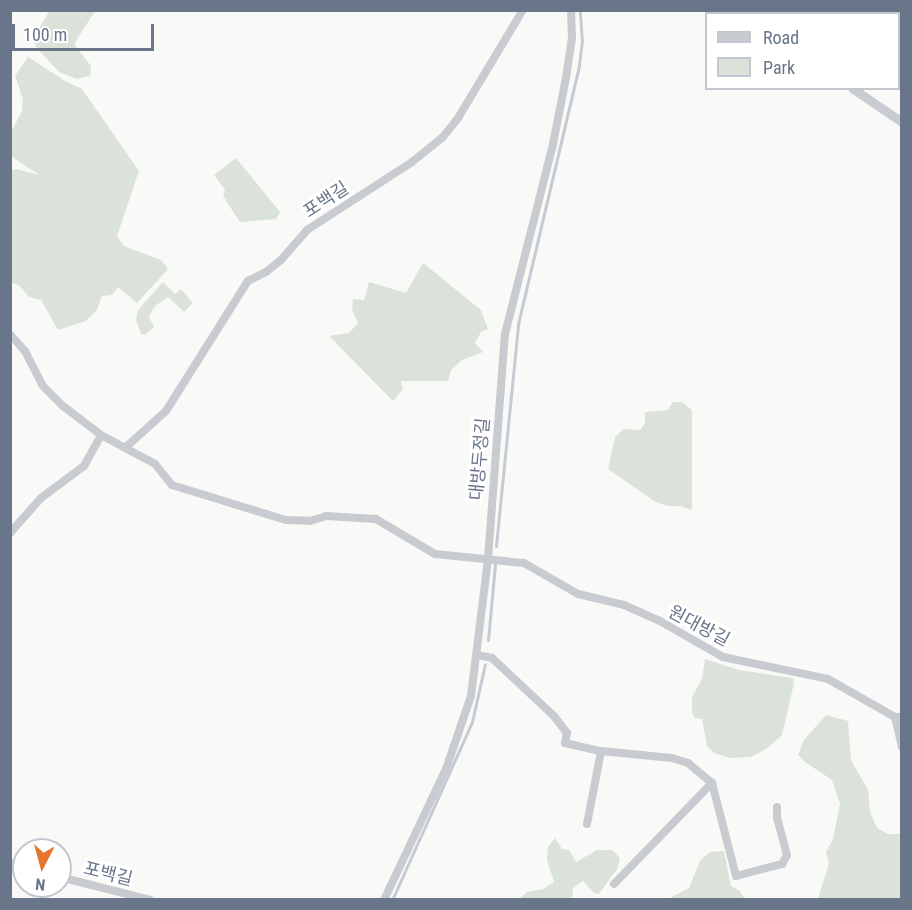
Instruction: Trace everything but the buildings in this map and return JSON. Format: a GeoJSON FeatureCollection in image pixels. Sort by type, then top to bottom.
{"type":"FeatureCollection","features":[{"type":"Feature","properties":{"kind":"street","name":"포백길"},"geometry":{"type":"LineString","coordinates":[[126,447],[166,411],[248,281],[266,272],[281,260],[307,230],[412,162],[450,130],[523,10]]}},
{"type":"Feature","properties":{"kind":"street","name":"대방두정길"},"geometry":{"type":"LineString","coordinates":[[384,900],[446,769],[471,696],[488,559],[505,334],[553,144],[572,38],[571,10]]}},
{"type":"Feature","properties":{"kind":"street"},"geometry":{"type":"LineString","coordinates":[[855,90],[902,122]]}},
{"type":"Feature","properties":{"kind":"street"},"geometry":{"type":"LineString","coordinates":[[10,334],[25,351],[42,385],[63,406],[101,435],[155,464],[172,486],[286,520],[310,521],[326,516],[376,519],[435,554],[488,559]]}},
{"type":"Feature","properties":{"kind":"street"},"geometry":{"type":"LineString","coordinates":[[10,533],[41,498],[84,466],[101,435]]}},
{"type":"Feature","properties":{"kind":"street","name":"원대방길"},"geometry":{"type":"LineString","coordinates":[[488,559],[524,563],[578,594],[624,605],[660,621],[723,657],[828,679],[898,717],[902,747]]}},
{"type":"Feature","properties":{"kind":"street"},"geometry":{"type":"LineString","coordinates":[[477,655],[492,658],[554,716],[567,733],[565,743],[601,751],[672,758],[688,763],[712,783],[736,876],[782,864],[787,855],[777,818],[777,807]]}},
{"type":"Feature","properties":{"kind":"street"},"geometry":{"type":"LineString","coordinates":[[587,824],[601,751]]}},
{"type":"Feature","properties":{"kind":"street"},"geometry":{"type":"LineString","coordinates":[[614,884],[712,783]]}},
{"type":"Feature","properties":{"kind":"street","name":"포백길"},"geometry":{"type":"LineString","coordinates":[[72,880],[150,900]]}},
{"type":"Feature","properties":{"kind":"green space"},"geometry":{"type":"Polygon","coordinates":[[[50,10],[95,11],[74,44],[91,66],[90,76],[77,79],[59,72],[32,40],[50,10]]]}},
{"type":"Feature","properties":{"kind":"green space"},"geometry":{"type":"Polygon","coordinates":[[[28,57],[82,89],[139,171],[117,236],[124,246],[161,260],[168,269],[137,303],[118,287],[112,295],[102,296],[97,310],[86,321],[58,330],[41,300],[29,297],[20,286],[11,282],[11,171],[17,169],[39,175],[11,156],[11,132],[22,111],[23,99],[15,76],[28,57]]]}},
{"type":"Feature","properties":{"kind":"green space"},"geometry":{"type":"Polygon","coordinates":[[[236,158],[280,212],[276,219],[240,222],[230,207],[223,195],[225,190],[214,175],[236,158]]]}},
{"type":"Feature","properties":{"kind":"green space"},"geometry":{"type":"Polygon","coordinates":[[[423,263],[481,310],[488,329],[481,332],[475,343],[483,352],[462,360],[451,370],[448,381],[401,381],[403,389],[393,401],[329,336],[349,333],[358,323],[352,310],[353,299],[364,300],[369,282],[406,293],[423,263]]]}},
{"type":"Feature","properties":{"kind":"green space"},"geometry":{"type":"Polygon","coordinates":[[[163,282],[175,294],[181,289],[193,303],[184,312],[168,297],[155,306],[150,314],[149,318],[154,327],[145,335],[141,334],[136,320],[138,310],[163,282]]]}},
{"type":"Feature","properties":{"kind":"green space"},"geometry":{"type":"Polygon","coordinates":[[[673,402],[682,402],[692,410],[692,510],[680,506],[667,506],[654,501],[608,469],[615,437],[624,429],[640,430],[645,423],[645,412],[668,410],[673,402]]]}},
{"type":"Feature","properties":{"kind":"green space"},"geometry":{"type":"Polygon","coordinates":[[[705,659],[739,670],[793,678],[794,683],[782,735],[766,749],[751,757],[730,758],[714,753],[707,746],[702,719],[695,718],[692,712],[692,697],[702,679],[705,659]]]}},
{"type":"Feature","properties":{"kind":"green space"},"geometry":{"type":"Polygon","coordinates":[[[826,715],[848,721],[851,760],[868,790],[870,812],[877,828],[888,834],[901,834],[901,899],[818,899],[829,863],[826,852],[833,839],[840,804],[832,780],[798,755],[804,740],[826,715]]]}},
{"type":"Feature","properties":{"kind":"green space"},"geometry":{"type":"Polygon","coordinates":[[[555,838],[562,849],[569,850],[576,862],[597,850],[612,850],[620,858],[617,869],[599,894],[594,893],[583,881],[573,888],[572,899],[519,899],[527,892],[543,889],[554,882],[547,860],[548,847],[555,838]]]}},
{"type":"Feature","properties":{"kind":"green space"},"geometry":{"type":"Polygon","coordinates":[[[724,851],[731,886],[740,891],[745,899],[668,899],[689,888],[700,861],[710,852],[724,851]]]}},
{"type":"Feature","properties":{"kind":"waterway"},"geometry":{"type":"LineString","coordinates":[[496,546],[518,324],[579,65],[582,42],[580,10]]}},
{"type":"Feature","properties":{"kind":"waterway"},"geometry":{"type":"LineString","coordinates":[[488,640],[495,564]]}},
{"type":"Feature","properties":{"kind":"waterway"},"geometry":{"type":"LineString","coordinates":[[392,900],[472,722],[485,664]]}}]}
